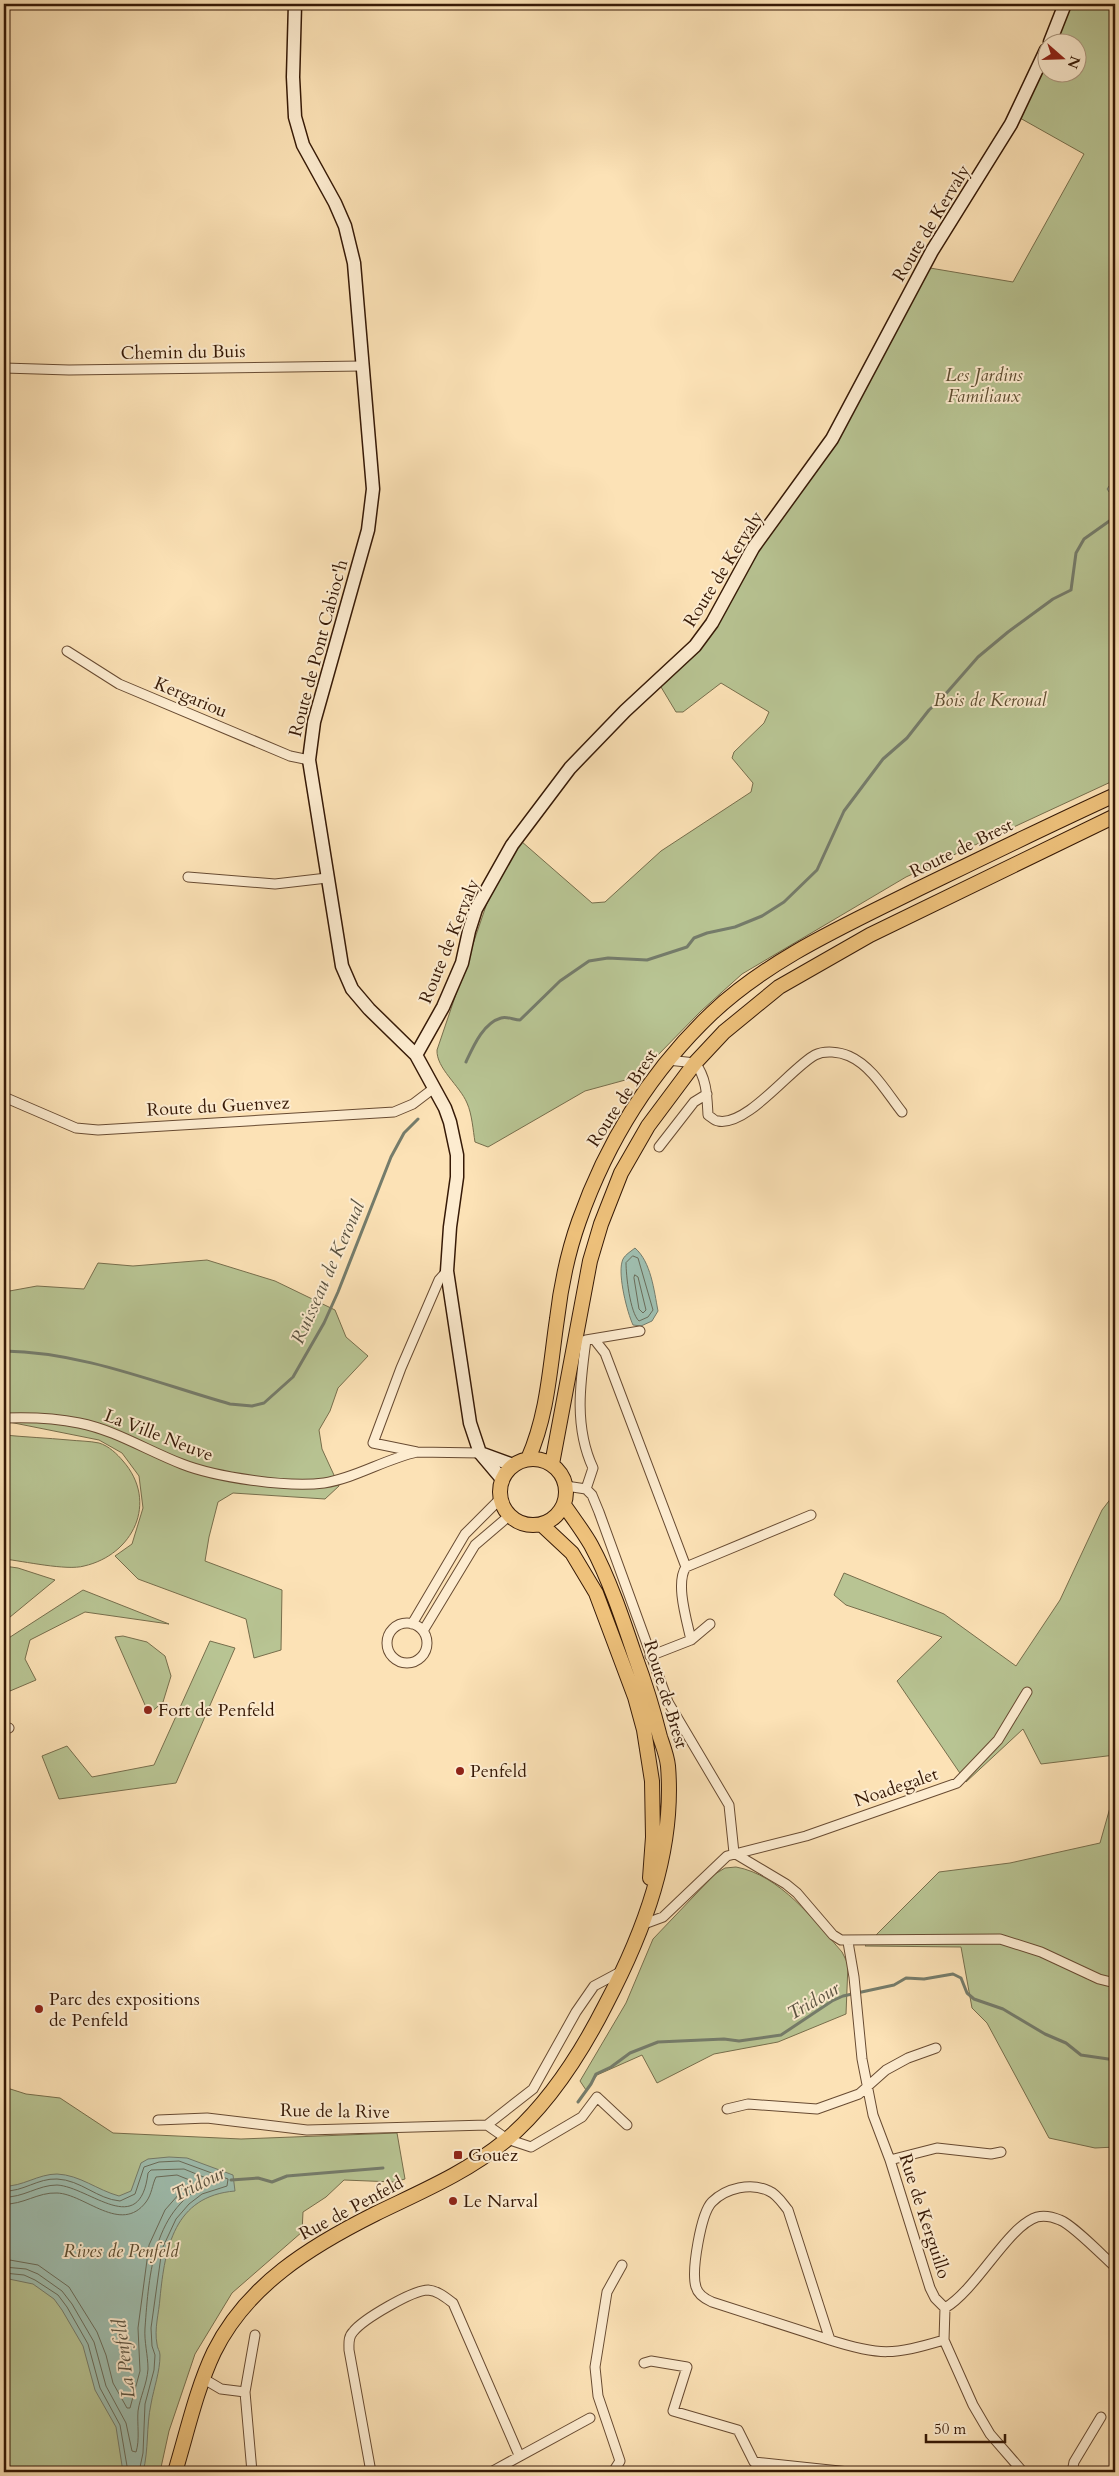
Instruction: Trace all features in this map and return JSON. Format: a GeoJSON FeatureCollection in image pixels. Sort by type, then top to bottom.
{"type":"FeatureCollection","features":[{"type":"Feature","properties":{"kind":"main road","name":"Route de Brest"},"geometry":{"type":"LineString","coordinates":[[528,1459],[544,1410],[567,1261],[579,1221],[600,1167],[627,1118],[668,1060],[713,1012],[766,970],[851,922],[1115,795]]}},
{"type":"Feature","properties":{"kind":"main road"},"geometry":{"type":"LineString","coordinates":[[552,1464],[590,1261],[601,1224],[621,1173],[648,1126],[694,1063],[724,1032],[779,987],[870,936],[1115,816]]}},
{"type":"Feature","properties":{"kind":"main road"},"geometry":{"type":"LineString","coordinates":[[528,1459],[540,1459],[552,1464],[561,1474],[566,1486],[564,1505],[559,1514],[542,1525],[530,1526],[519,1523],[509,1516],[500,1499],[502,1479],[513,1465],[528,1459]]}},
{"type":"Feature","properties":{"kind":"main road","name":"Route de Brest"},"geometry":{"type":"LineString","coordinates":[[507,2139],[553,2091],[596,2023],[624,1970],[644,1924],[659,1874],[666,1833],[668,1763],[650,1697],[624,1622],[591,1546],[564,1505]]}},
{"type":"Feature","properties":{"kind":"main road","name":"Route de Brest"},"geometry":{"type":"LineString","coordinates":[[542,1525],[572,1553],[596,1593],[642,1721],[652,1781],[653,1837],[648,1906]]}},
{"type":"Feature","properties":{"kind":"main road","name":"Rue de Penfeld"},"geometry":{"type":"LineString","coordinates":[[177,2472],[204,2379],[214,2352],[233,2321],[276,2275],[304,2252],[333,2235],[457,2174],[507,2139]]}},
{"type":"Feature","properties":{"kind":"street","name":"Route de Pont Cabioc'h"},"geometry":{"type":"LineString","coordinates":[[295,4],[293,77],[295,117],[303,145],[335,203],[345,226],[354,263],[373,489],[371,512],[314,722],[309,760],[342,966],[352,989],[368,1009],[416,1055],[450,1122],[457,1155],[457,1178],[450,1227],[447,1271],[470,1422],[480,1453],[502,1479]]}},
{"type":"Feature","properties":{"kind":"street"},"geometry":{"type":"LineString","coordinates":[[1054,32],[1065,4]]}},
{"type":"Feature","properties":{"kind":"street","name":"Route de Kervaly"},"geometry":{"type":"LineString","coordinates":[[416,1055],[443,1008],[462,963],[476,909],[512,845],[570,768],[625,711],[695,646],[712,624],[753,548],[832,439],[932,251],[1011,124],[1036,71]]}},
{"type":"Feature","properties":{"kind":"street","name":"Chemin du Buis"},"geometry":{"type":"LineString","coordinates":[[4,368],[69,370],[362,366]]}},
{"type":"Feature","properties":{"kind":"street","name":"Kergariou"},"geometry":{"type":"LineString","coordinates":[[67,651],[119,684],[290,756],[309,760]]}},
{"type":"Feature","properties":{"kind":"street"},"geometry":{"type":"LineString","coordinates":[[188,877],[275,884],[327,878]]}},
{"type":"Feature","properties":{"kind":"street"},"geometry":{"type":"LineString","coordinates":[[668,1060],[694,1063],[701,1070],[707,1094],[708,1115],[718,1121],[729,1120],[754,1108],[816,1054],[830,1052],[850,1056],[871,1071],[902,1112]]}},
{"type":"Feature","properties":{"kind":"street","name":"Route du Guenvez"},"geometry":{"type":"LineString","coordinates":[[4,1097],[76,1128],[98,1130],[394,1112],[413,1104],[434,1088]]}},
{"type":"Feature","properties":{"kind":"street"},"geometry":{"type":"LineString","coordinates":[[659,1147],[694,1102],[707,1094]]}},
{"type":"Feature","properties":{"kind":"street"},"geometry":{"type":"LineString","coordinates":[[447,1271],[440,1280],[401,1368],[374,1442],[417,1452],[480,1453],[513,1465]]}},
{"type":"Feature","properties":{"kind":"street"},"geometry":{"type":"LineString","coordinates":[[586,1490],[592,1468],[583,1448],[580,1419],[580,1382],[586,1340],[640,1330]]}},
{"type":"Feature","properties":{"kind":"street"},"geometry":{"type":"LineString","coordinates":[[594,1339],[605,1353],[686,1567]]}},
{"type":"Feature","properties":{"kind":"street","name":"La Ville Neuve"},"geometry":{"type":"LineString","coordinates":[[4,1418],[30,1417],[80,1423],[112,1433],[182,1464],[211,1474],[264,1481],[323,1483],[340,1479],[394,1457],[417,1452]]}},
{"type":"Feature","properties":{"kind":"street"},"geometry":{"type":"LineString","coordinates":[[566,1486],[586,1490],[592,1496],[650,1656],[675,1716],[729,1805],[734,1853]]}},
{"type":"Feature","properties":{"kind":"street"},"geometry":{"type":"LineString","coordinates":[[412,1624],[465,1534],[500,1499]]}},
{"type":"Feature","properties":{"kind":"street"},"geometry":{"type":"LineString","coordinates":[[691,1640],[681,1585],[681,1574],[686,1567],[811,1515]]}},
{"type":"Feature","properties":{"kind":"street"},"geometry":{"type":"LineString","coordinates":[[423,1631],[475,1545],[509,1516]]}},
{"type":"Feature","properties":{"kind":"street"},"geometry":{"type":"LineString","coordinates":[[412,1624],[423,1631],[427,1641],[424,1655],[411,1663],[397,1661],[388,1651],[388,1635],[396,1626],[412,1624]]}},
{"type":"Feature","properties":{"kind":"street"},"geometry":{"type":"LineString","coordinates":[[650,1656],[691,1640],[710,1624]]}},
{"type":"Feature","properties":{"kind":"street","name":"Noadegalet"},"geometry":{"type":"LineString","coordinates":[[734,1853],[806,1836],[957,1783],[998,1740],[1027,1692]]}},
{"type":"Feature","properties":{"kind":"street"},"geometry":{"type":"LineString","coordinates":[[644,1924],[663,1918],[726,1856],[734,1853]]}},
{"type":"Feature","properties":{"kind":"street"},"geometry":{"type":"LineString","coordinates":[[734,1853],[786,1884],[797,1893],[833,1936],[848,1942],[884,1938],[1000,1939],[1041,1952],[1099,1979],[1115,1984]]}},
{"type":"Feature","properties":{"kind":"street","name":"Rue de Kerguillo"},"geometry":{"type":"LineString","coordinates":[[848,1942],[854,1977],[860,2042],[873,2115],[890,2160],[930,2288],[935,2298],[945,2308]]}},
{"type":"Feature","properties":{"kind":"street"},"geometry":{"type":"LineString","coordinates":[[624,1970],[594,1986],[576,2012],[533,2089],[487,2125],[507,2139],[531,2147],[582,2117],[597,2097],[618,2114],[627,2125]]}},
{"type":"Feature","properties":{"kind":"street"},"geometry":{"type":"LineString","coordinates":[[728,2109],[748,2104],[816,2108],[859,2094],[886,2070],[936,2048]]}},
{"type":"Feature","properties":{"kind":"street","name":"Rue de la Rive"},"geometry":{"type":"LineString","coordinates":[[158,2120],[207,2118],[307,2130],[487,2125]]}},
{"type":"Feature","properties":{"kind":"street"},"geometry":{"type":"LineString","coordinates":[[890,2160],[937,2148],[991,2154],[1001,2152]]}},
{"type":"Feature","properties":{"kind":"street"},"geometry":{"type":"LineString","coordinates":[[830,2340],[788,2210],[780,2200],[770,2191],[756,2187],[739,2187],[725,2193],[712,2202],[701,2226],[695,2275],[696,2288],[702,2296],[830,2340],[865,2351],[884,2353],[906,2351],[944,2340]]}},
{"type":"Feature","properties":{"kind":"street"},"geometry":{"type":"LineString","coordinates":[[1023,2472],[990,2434],[973,2405],[944,2340],[945,2308],[963,2294],[1023,2225],[1037,2218],[1046,2216],[1062,2220],[1115,2266]]}},
{"type":"Feature","properties":{"kind":"street"},"geometry":{"type":"LineString","coordinates":[[613,2472],[620,2461],[598,2396],[595,2367],[607,2292],[622,2265]]}},
{"type":"Feature","properties":{"kind":"street"},"geometry":{"type":"LineString","coordinates":[[371,2472],[349,2350],[349,2338],[354,2331],[371,2318],[415,2293],[428,2290],[438,2292],[453,2302],[520,2455]]}},
{"type":"Feature","properties":{"kind":"street"},"geometry":{"type":"LineString","coordinates":[[252,2472],[245,2392],[255,2335]]}},
{"type":"Feature","properties":{"kind":"street"},"geometry":{"type":"LineString","coordinates":[[644,2362],[651,2361],[687,2367],[673,2412],[738,2430],[754,2462],[849,2472]]}},
{"type":"Feature","properties":{"kind":"street"},"geometry":{"type":"LineString","coordinates":[[204,2379],[221,2388],[245,2392]]}},
{"type":"Feature","properties":{"kind":"street"},"geometry":{"type":"LineString","coordinates":[[1072,2472],[1074,2462],[1101,2417]]}},
{"type":"Feature","properties":{"kind":"street"},"geometry":{"type":"LineString","coordinates":[[491,2472],[590,2418]]}},
{"type":"Feature","properties":{"kind":"green space","name":"Bois de Keroual"},"geometry":{"type":"Polygon","coordinates":[[[1071,4],[1115,4],[1115,780],[906,877],[742,974],[701,1011],[655,1058],[629,1079],[585,1091],[488,1147],[475,1142],[469,1107],[440,1063],[437,1050],[489,897],[521,841],[592,903],[605,902],[661,851],[751,792],[753,783],[732,758],[734,752],[764,723],[769,712],[721,683],[683,712],[676,712],[661,687],[699,650],[930,268],[1013,282],[1084,154],[1020,118],[1037,82],[1086,82],[1086,32],[1061,32],[1071,4]]]}},
{"type":"Feature","properties":{"kind":"green space"},"geometry":{"type":"Polygon","coordinates":[[[207,1260],[275,1281],[335,1310],[346,1337],[368,1356],[338,1388],[330,1411],[319,1430],[322,1449],[339,1486],[325,1499],[233,1493],[218,1502],[205,1561],[282,1590],[281,1650],[254,1658],[246,1619],[138,1579],[115,1556],[132,1544],[143,1508],[139,1476],[122,1453],[99,1440],[4,1421],[4,1292],[37,1286],[84,1289],[98,1263],[133,1266],[207,1260]]]}},
{"type":"Feature","properties":{"kind":"green space"},"geometry":{"type":"Polygon","coordinates":[[[4,1435],[95,1442],[103,1444],[112,1450],[123,1461],[134,1477],[139,1493],[139,1509],[135,1525],[127,1539],[116,1551],[101,1560],[76,1567],[56,1567],[4,1559],[4,1435]]]}},
{"type":"Feature","properties":{"kind":"green space"},"geometry":{"type":"Polygon","coordinates":[[[1115,1493],[1115,1755],[1041,1764],[1023,1729],[966,1782],[897,1681],[942,1637],[846,1605],[834,1595],[844,1573],[944,1614],[1016,1666],[1060,1600],[1102,1510],[1115,1493]]]}},
{"type":"Feature","properties":{"kind":"green space"},"geometry":{"type":"Polygon","coordinates":[[[4,1566],[18,1568],[55,1580],[4,1622],[4,1566]]]}},
{"type":"Feature","properties":{"kind":"green space"},"geometry":{"type":"Polygon","coordinates":[[[83,1590],[169,1624],[85,1612],[30,1640],[25,1659],[36,1680],[10,1691],[4,1675],[4,1641],[83,1590]]]}},
{"type":"Feature","properties":{"kind":"green space"},"geometry":{"type":"Polygon","coordinates":[[[123,1636],[147,1642],[165,1656],[171,1676],[163,1702],[149,1714],[115,1637],[123,1636]]]}},
{"type":"Feature","properties":{"kind":"green space"},"geometry":{"type":"Polygon","coordinates":[[[210,1641],[235,1648],[176,1783],[59,1799],[42,1756],[67,1746],[92,1777],[154,1765],[210,1641]]]}},
{"type":"Feature","properties":{"kind":"green space"},"geometry":{"type":"Polygon","coordinates":[[[1115,1790],[1115,2147],[1095,2148],[1049,2138],[987,2023],[972,2008],[961,1947],[865,1946],[939,1872],[1010,1863],[1100,1843],[1115,1790]]]}},
{"type":"Feature","properties":{"kind":"green space"},"geometry":{"type":"Polygon","coordinates":[[[736,1867],[767,1879],[795,1900],[842,1952],[848,1964],[846,2014],[778,2042],[714,2054],[657,2083],[642,2055],[597,2075],[586,2090],[580,2081],[626,2003],[653,1939],[715,1874],[725,1868],[736,1867]]]}},
{"type":"Feature","properties":{"kind":"green space","name":"Rives de Penfeld"},"geometry":{"type":"Polygon","coordinates":[[[4,2087],[26,2094],[60,2098],[113,2133],[241,2139],[397,2133],[405,2179],[394,2182],[344,2180],[326,2197],[303,2212],[302,2232],[232,2293],[195,2354],[169,2431],[160,2472],[4,2472],[4,2087]]]}},
{"type":"Feature","properties":{"kind":"water"},"geometry":{"type":"Polygon","coordinates":[[[1115,478],[1115,500],[1107,489],[1115,478]]]}},
{"type":"Feature","properties":{"kind":"water"},"geometry":{"type":"Polygon","coordinates":[[[635,1248],[645,1261],[648,1269],[658,1311],[652,1321],[641,1326],[633,1325],[626,1303],[621,1276],[623,1260],[635,1248]]]}},
{"type":"Feature","properties":{"kind":"water","name":"Rives de Penfeld"},"geometry":{"type":"Polygon","coordinates":[[[187,2158],[233,2175],[235,2191],[214,2195],[198,2203],[186,2214],[176,2228],[170,2243],[162,2279],[157,2321],[156,2338],[160,2361],[149,2413],[145,2463],[143,2472],[123,2472],[116,2427],[95,2390],[83,2346],[62,2310],[54,2299],[33,2284],[4,2278],[4,2186],[17,2185],[43,2176],[57,2174],[73,2177],[119,2196],[131,2191],[141,2163],[148,2159],[187,2158]]]}},
{"type":"Feature","properties":{"kind":"waterway","name":"Ruisseau de Keroual"},"geometry":{"type":"LineString","coordinates":[[466,1062],[479,1036],[489,1025],[503,1018],[520,1020],[560,981],[589,961],[608,958],[647,960],[687,947],[694,938],[707,933],[735,927],[762,916],[784,902],[817,870],[844,811],[883,759],[907,738],[929,710],[978,657],[1053,599],[1071,590],[1076,553],[1084,539],[1115,517]]}},
{"type":"Feature","properties":{"kind":"waterway","name":"Ruisseau de Keroual"},"geometry":{"type":"LineString","coordinates":[[4,1351],[62,1357],[90,1363],[147,1378],[230,1404],[252,1406],[264,1403],[293,1377],[324,1323],[391,1157],[404,1133],[418,1119]]}},
{"type":"Feature","properties":{"kind":"waterway","name":"Tridour"},"geometry":{"type":"LineString","coordinates":[[578,2102],[596,2074],[611,2067],[630,2053],[658,2042],[724,2039],[739,2041],[781,2035],[832,2001],[843,1996],[894,1985],[906,1978],[924,1979],[953,1974],[961,1978],[967,1993],[974,1999],[1003,2009],[1045,2034],[1066,2043],[1081,2055],[1115,2060]]}},
{"type":"Feature","properties":{"kind":"waterway","name":"Tridour"},"geometry":{"type":"LineString","coordinates":[[231,2180],[258,2178],[272,2182],[287,2176],[383,2168]]}},
{"type":"Feature","properties":{"kind":"place","name":"Fort de Penfeld"},"geometry":{"type":"Point","coordinates":[148,1710]}},
{"type":"Feature","properties":{"kind":"place","name":"Penfeld"},"geometry":{"type":"Point","coordinates":[460,1771]}},
{"type":"Feature","properties":{"kind":"place","name":"Parc des expositions de Penfeld"},"geometry":{"type":"Point","coordinates":[39,2009]}},
{"type":"Feature","properties":{"kind":"place","name":"Gouez"},"geometry":{"type":"Point","coordinates":[458,2155]}},
{"type":"Feature","properties":{"kind":"place","name":"Le Narval"},"geometry":{"type":"Point","coordinates":[453,2201]}},
{"type":"Feature","properties":{"kind":"park label","name":"Les Jardins Familiaux"},"geometry":{"type":"Point","coordinates":[984,385]}},
{"type":"Feature","properties":{"kind":"water label","name":"La Penfeld"},"geometry":{"type":"Point","coordinates":[123,2359]}}]}
